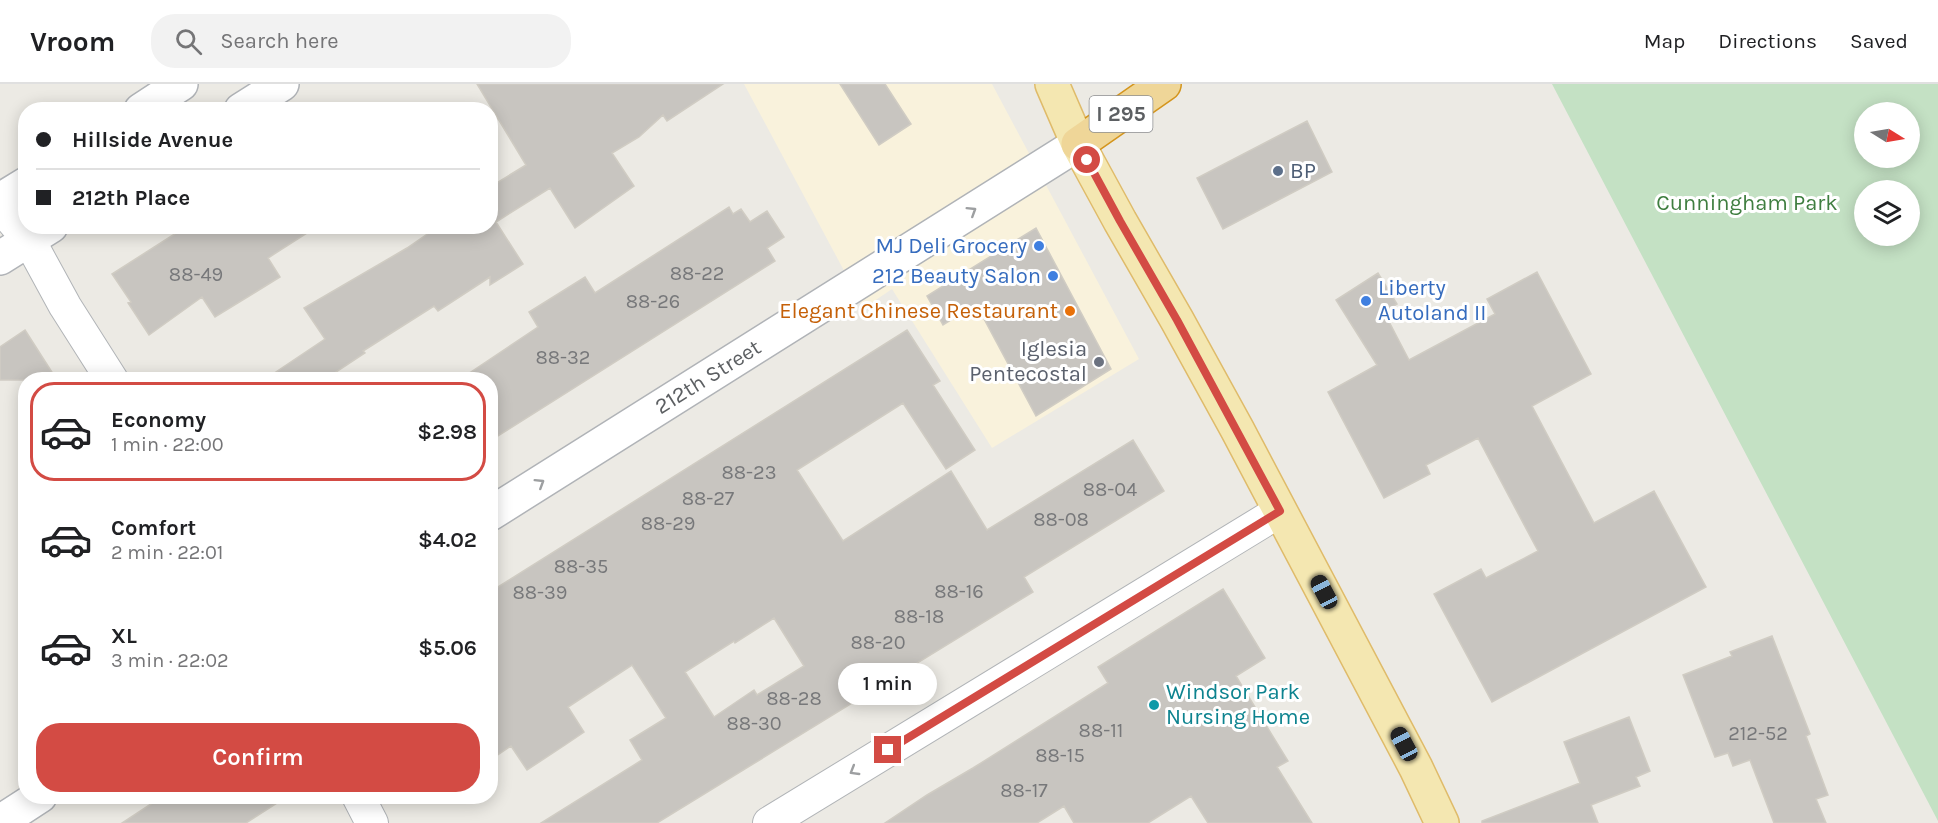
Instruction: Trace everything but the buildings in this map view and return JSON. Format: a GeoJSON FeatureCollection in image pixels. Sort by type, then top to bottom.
{"type":"FeatureCollection","features":[{"type":"Feature","properties":{"kind":"highway","name":"I 295"},"geometry":{"type":"LineString","coordinates":[[1078,144],[1164,84]]}},
{"type":"Feature","properties":{"kind":"main road"},"geometry":{"type":"LineString","coordinates":[[153,102],[181,84]]}},
{"type":"Feature","properties":{"kind":"main road"},"geometry":{"type":"LineString","coordinates":[[1052,84],[1078,144],[1183,330],[1416,768],[1442,823]]}},
{"type":"Feature","properties":{"kind":"main road","name":"212th Street"},"geometry":{"type":"LineString","coordinates":[[498,509],[1078,144]]}},
{"type":"Feature","properties":{"kind":"main road"},"geometry":{"type":"LineString","coordinates":[[0,200],[18,189]]}},
{"type":"Feature","properties":{"kind":"main road"},"geometry":{"type":"LineString","coordinates":[[0,258],[38,234]]}},
{"type":"Feature","properties":{"kind":"main road"},"geometry":{"type":"LineString","coordinates":[[0,822],[28,804]]}},
{"type":"Feature","properties":{"kind":"street"},"geometry":{"type":"LineString","coordinates":[[0,206],[18,218]]}},
{"type":"Feature","properties":{"kind":"street"},"geometry":{"type":"LineString","coordinates":[[40,234],[65,306],[107,372]]}},
{"type":"Feature","properties":{"kind":"street"},"geometry":{"type":"LineString","coordinates":[[770,823],[1280,511]]}},
{"type":"Feature","properties":{"kind":"street"},"geometry":{"type":"LineString","coordinates":[[362,804],[372,823]]}},
{"type":"Feature","properties":{"kind":"shaded area"},"geometry":{"type":"Polygon","coordinates":[[[744,84],[992,84],[1139,359],[992,448],[892,289],[864,308],[744,84]]]}},
{"type":"Feature","properties":{"kind":"green space","name":"Cunningham Park"},"geometry":{"type":"Polygon","coordinates":[[[1552,84],[1938,84],[1938,821],[1552,84]]]}},
{"type":"Feature","properties":{"kind":"place","name":"BP"},"geometry":{"type":"Point","coordinates":[1278,171]}},
{"type":"Feature","properties":{"kind":"place","name":"MJ Deli Grocery"},"geometry":{"type":"Point","coordinates":[1039,246]}},
{"type":"Feature","properties":{"kind":"place","name":"212 Beauty Salon"},"geometry":{"type":"Point","coordinates":[1053,276]}},
{"type":"Feature","properties":{"kind":"place","name":"Liberty Autoland II"},"geometry":{"type":"Point","coordinates":[1366,301]}},
{"type":"Feature","properties":{"kind":"place","name":"Elegant Chinese Restaurant"},"geometry":{"type":"Point","coordinates":[1070,311]}},
{"type":"Feature","properties":{"kind":"place","name":"Iglesia Pentecostal"},"geometry":{"type":"Point","coordinates":[1099,362]}},
{"type":"Feature","properties":{"kind":"place","name":"Windsor Park Nursing Home"},"geometry":{"type":"Point","coordinates":[1154,705]}},
{"type":"Feature","properties":{"kind":"route"},"geometry":{"type":"LineString","coordinates":[[888,750],[1280,511],[1237,429],[1087,160]]}}]}
